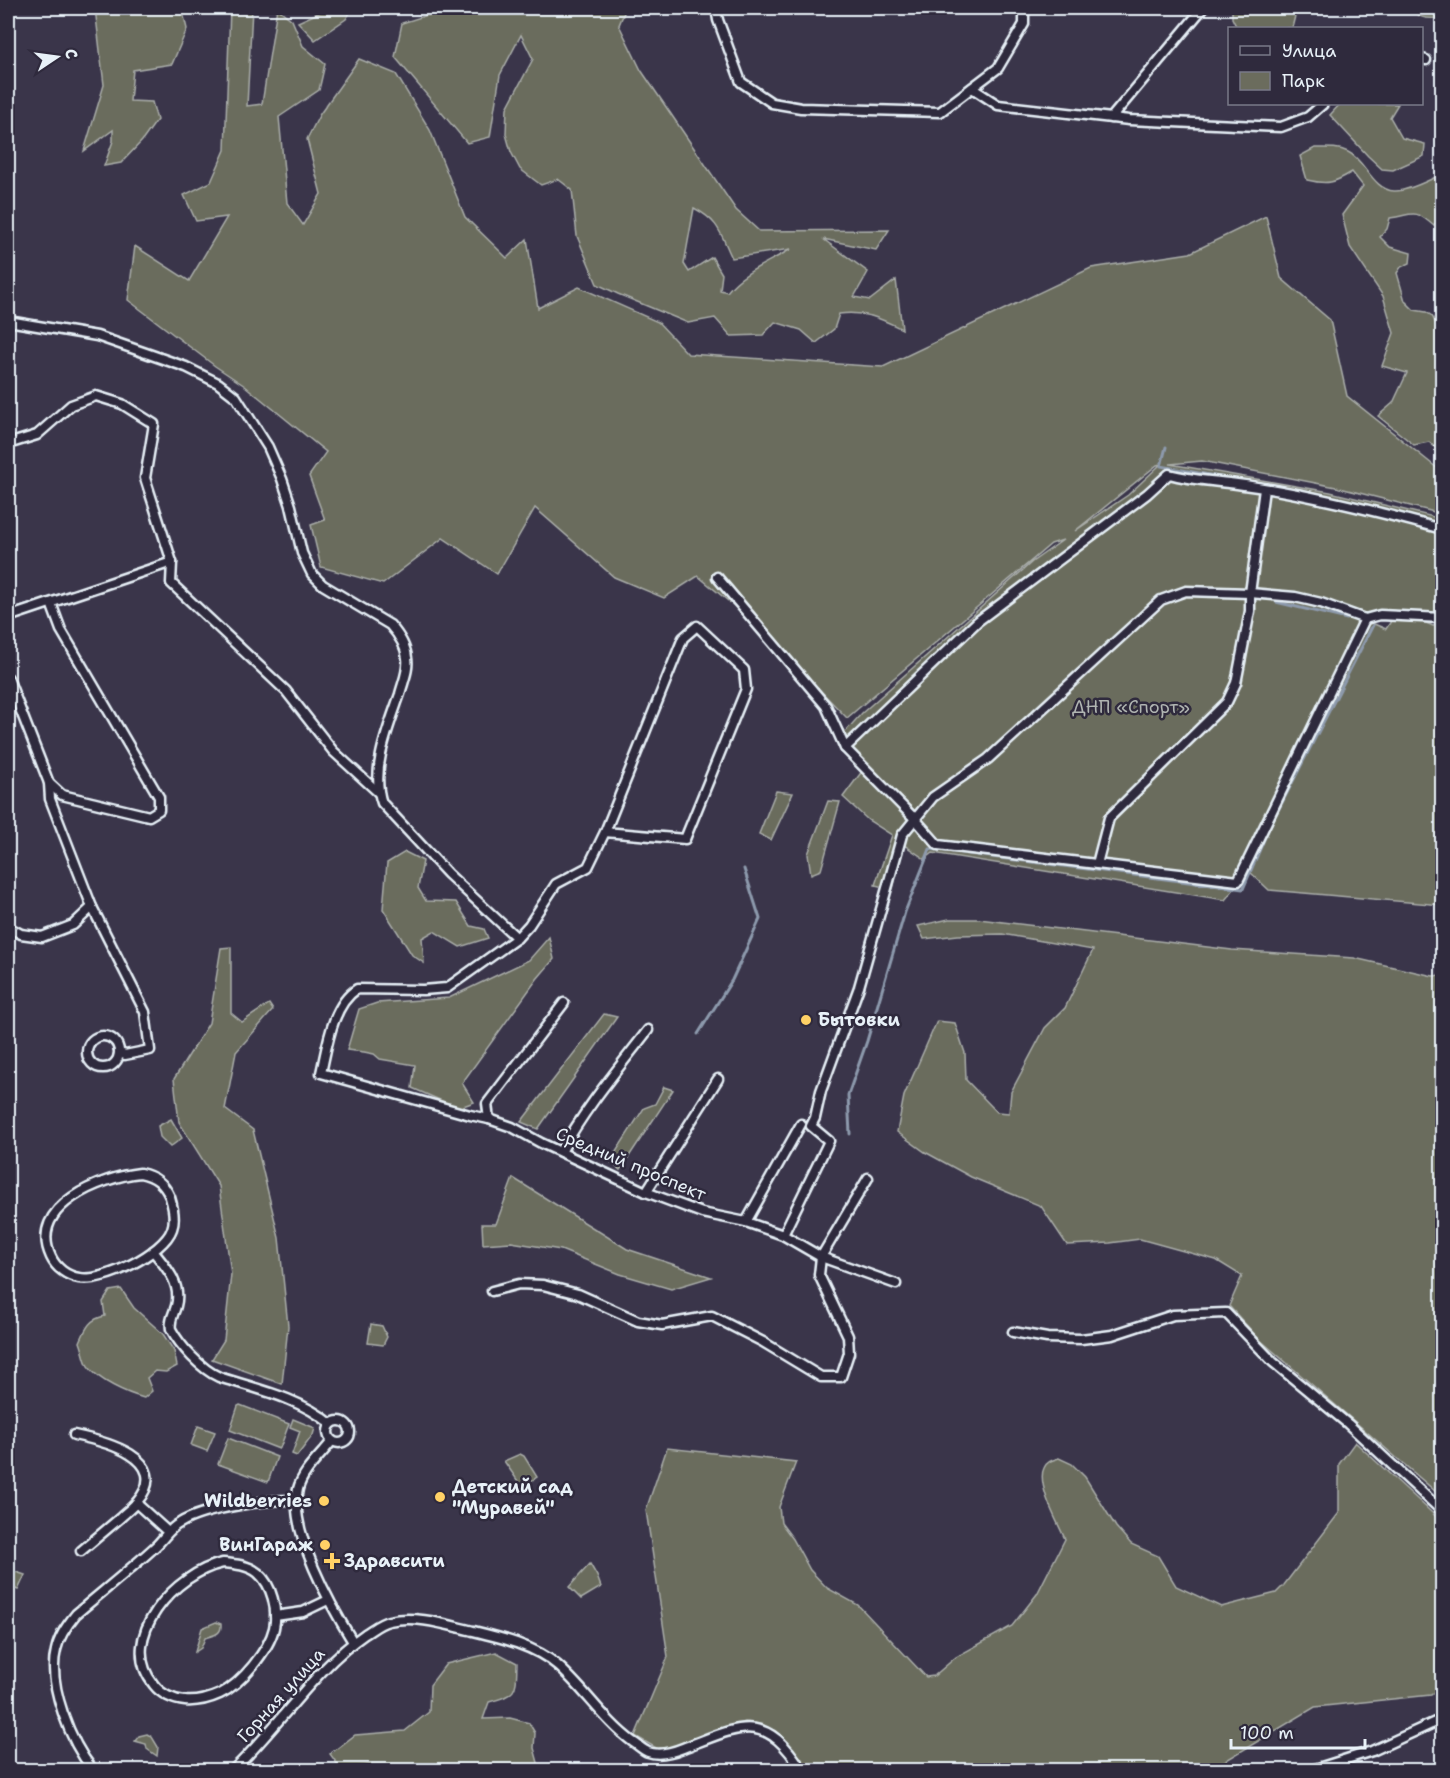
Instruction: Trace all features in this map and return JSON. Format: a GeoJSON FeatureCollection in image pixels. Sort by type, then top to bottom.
{"type":"FeatureCollection","features":[{"type":"Feature","properties":{"kind":"street"},"geometry":{"type":"LineString","coordinates":[[716,8],[718,20],[741,82],[772,103],[801,108],[940,111],[998,68],[1023,24],[1024,8]]}},
{"type":"Feature","properties":{"kind":"street"},"geometry":{"type":"LineString","coordinates":[[1111,118],[1203,8]]}},
{"type":"Feature","properties":{"kind":"street"},"geometry":{"type":"LineString","coordinates":[[972,88],[998,105],[1129,120],[1281,127],[1308,117],[1322,105]]}},
{"type":"Feature","properties":{"kind":"street"},"geometry":{"type":"LineString","coordinates":[[8,321],[97,336],[186,367],[218,383],[236,397],[268,447],[282,479],[302,553],[312,574],[323,585],[390,625],[404,645],[407,671],[382,747],[379,793],[382,803],[448,874],[516,938],[529,925],[556,884],[588,867],[605,832],[683,638],[697,626],[744,670],[746,689],[685,839],[605,832]]}},
{"type":"Feature","properties":{"kind":"street"},"geometry":{"type":"LineString","coordinates":[[8,444],[37,435],[71,405],[96,396],[122,404],[154,424],[145,478],[172,562],[171,583],[286,691],[333,751],[379,793]]}},
{"type":"Feature","properties":{"kind":"street"},"geometry":{"type":"LineString","coordinates":[[845,748],[978,621],[1147,494],[1168,474],[1187,479],[1264,489],[1394,516],[1443,529]]}},
{"type":"Feature","properties":{"kind":"street"},"geometry":{"type":"LineString","coordinates":[[1097,864],[1109,818],[1227,702],[1236,683],[1250,611],[1264,489]]}},
{"type":"Feature","properties":{"kind":"street"},"geometry":{"type":"LineString","coordinates":[[8,617],[172,562]]}},
{"type":"Feature","properties":{"kind":"street"},"geometry":{"type":"LineString","coordinates":[[717,577],[826,706],[845,748],[938,845],[1238,881],[1365,619]]}},
{"type":"Feature","properties":{"kind":"street"},"geometry":{"type":"LineString","coordinates":[[783,1235],[829,1142],[811,1126],[821,1091],[859,987],[902,835],[933,796],[988,759],[1161,600],[1186,591],[1295,597],[1321,603],[1365,619],[1380,615],[1443,618]]}},
{"type":"Feature","properties":{"kind":"street"},"geometry":{"type":"LineString","coordinates":[[49,783],[62,795],[149,816],[159,810],[159,798],[61,630],[51,603]]}},
{"type":"Feature","properties":{"kind":"street"},"geometry":{"type":"LineString","coordinates":[[8,678],[49,783],[50,799],[92,907],[145,1012],[150,1050],[125,1056],[120,1053]]}},
{"type":"Feature","properties":{"kind":"street"},"geometry":{"type":"LineString","coordinates":[[8,927],[21,934],[42,937],[73,925],[92,907]]}},
{"type":"Feature","properties":{"kind":"street","name":"Средний проспект"},"geometry":{"type":"LineString","coordinates":[[516,938],[447,988],[357,989],[349,994],[335,1018],[321,1073],[512,1127],[646,1192],[702,1213],[746,1222],[783,1235],[821,1257],[896,1284]]}},
{"type":"Feature","properties":{"kind":"street"},"geometry":{"type":"LineString","coordinates":[[489,1119],[487,1104],[564,1003]]}},
{"type":"Feature","properties":{"kind":"street"},"geometry":{"type":"LineString","coordinates":[[561,1152],[600,1093],[648,1030]]}},
{"type":"Feature","properties":{"kind":"street"},"geometry":{"type":"LineString","coordinates":[[646,1192],[718,1079]]}},
{"type":"Feature","properties":{"kind":"street"},"geometry":{"type":"LineString","coordinates":[[746,1222],[801,1124]]}},
{"type":"Feature","properties":{"kind":"street"},"geometry":{"type":"LineString","coordinates":[[140,1173],[157,1178],[168,1192],[173,1209],[172,1229],[153,1251],[105,1275],[84,1279],[75,1277],[57,1267],[52,1260],[47,1241],[48,1230],[57,1211],[85,1189],[117,1177],[140,1173]]}},
{"type":"Feature","properties":{"kind":"street"},"geometry":{"type":"LineString","coordinates":[[492,1291],[519,1284],[543,1285],[578,1294],[638,1321],[662,1325],[712,1316],[764,1342],[821,1377],[841,1377],[849,1353],[848,1336],[819,1275],[821,1257],[868,1178]]}},
{"type":"Feature","properties":{"kind":"street"},"geometry":{"type":"LineString","coordinates":[[153,1251],[165,1265],[177,1286],[177,1304],[170,1321],[171,1329],[201,1366],[219,1377],[302,1404],[331,1424]]}},
{"type":"Feature","properties":{"kind":"street"},"geometry":{"type":"LineString","coordinates":[[1013,1332],[1047,1338],[1082,1339],[1112,1335],[1173,1316],[1226,1313],[1274,1362],[1348,1424],[1443,1511]]}},
{"type":"Feature","properties":{"kind":"street"},"geometry":{"type":"LineString","coordinates":[[340,1420],[347,1424],[350,1436],[339,1443],[332,1441],[328,1431],[331,1424],[340,1420]]}},
{"type":"Feature","properties":{"kind":"street"},"geometry":{"type":"LineString","coordinates":[[74,1435],[116,1446],[133,1455],[145,1469],[147,1478],[146,1487],[136,1503],[81,1551]]}},
{"type":"Feature","properties":{"kind":"street"},"geometry":{"type":"LineString","coordinates":[[332,1441],[304,1477],[298,1488],[297,1500],[302,1531],[312,1563],[328,1600],[353,1642]]}},
{"type":"Feature","properties":{"kind":"street"},"geometry":{"type":"LineString","coordinates":[[93,1770],[75,1744],[63,1716],[55,1679],[55,1651],[64,1630],[76,1614],[181,1522],[208,1512],[274,1500],[297,1500]]}},
{"type":"Feature","properties":{"kind":"street"},"geometry":{"type":"LineString","coordinates":[[136,1503],[168,1532]]}},
{"type":"Feature","properties":{"kind":"street"},"geometry":{"type":"LineString","coordinates":[[223,1563],[236,1564],[257,1572],[271,1593],[275,1616],[274,1629],[263,1652],[240,1679],[223,1693],[201,1700],[182,1701],[162,1694],[149,1679],[145,1670],[142,1648],[149,1624],[165,1598],[197,1572],[223,1563]]}},
{"type":"Feature","properties":{"kind":"street"},"geometry":{"type":"LineString","coordinates":[[275,1616],[303,1612],[328,1600]]}},
{"type":"Feature","properties":{"kind":"street","name":"Горная улица"},"geometry":{"type":"LineString","coordinates":[[233,1770],[263,1740],[319,1675],[353,1642],[378,1625],[403,1619],[430,1621],[475,1631],[532,1649],[557,1665],[625,1736],[647,1752],[657,1754],[674,1752],[724,1731],[738,1728],[761,1729],[782,1743],[802,1770]]}},
{"type":"Feature","properties":{"kind":"street"},"geometry":{"type":"LineString","coordinates":[[1312,1770],[1372,1751],[1443,1719]]}},
{"type":"Feature","properties":{"kind":"green space"},"geometry":{"type":"Polygon","coordinates":[[[95,8],[182,8],[187,29],[172,64],[133,70],[130,101],[152,102],[157,120],[142,141],[121,163],[104,166],[113,141],[113,130],[84,151],[104,85],[95,8]]]}},
{"type":"Feature","properties":{"kind":"green space","name":"ДНП «Спорт»"},"geometry":{"type":"Polygon","coordinates":[[[230,8],[252,8],[247,106],[262,104],[277,8],[292,20],[303,46],[325,64],[319,90],[279,117],[287,203],[303,225],[321,194],[307,139],[320,114],[359,59],[396,74],[430,130],[465,217],[507,258],[527,239],[538,308],[579,287],[658,322],[688,354],[883,367],[1091,268],[1190,253],[1266,216],[1281,278],[1330,320],[1347,396],[1442,472],[1442,514],[1336,487],[1202,461],[1170,464],[1330,492],[1442,519],[1442,622],[1419,620],[1433,626],[1442,624],[1442,905],[1269,890],[1249,871],[1225,900],[933,853],[925,859],[904,845],[893,889],[875,885],[892,835],[868,820],[843,797],[863,770],[834,735],[841,728],[845,732],[862,713],[1032,562],[1063,540],[1051,544],[847,718],[757,625],[698,576],[664,598],[614,577],[535,508],[497,574],[443,538],[383,584],[321,567],[311,525],[325,520],[309,476],[326,452],[245,386],[128,300],[135,246],[189,281],[227,217],[196,221],[184,195],[211,182],[225,150],[230,8]],[[1161,464],[1157,465],[1075,531],[1128,495],[1161,464]],[[1362,616],[1261,846],[1367,621],[1386,629],[1393,618],[1362,616]]]}},
{"type":"Feature","properties":{"kind":"green space"},"geometry":{"type":"Polygon","coordinates":[[[329,8],[353,8],[346,19],[315,40],[298,22],[329,8]]]}},
{"type":"Feature","properties":{"kind":"green space"},"geometry":{"type":"Polygon","coordinates":[[[437,8],[626,8],[619,25],[641,70],[736,210],[759,231],[889,230],[876,250],[823,239],[868,272],[854,297],[870,300],[896,280],[902,329],[872,316],[848,313],[839,314],[834,329],[816,343],[801,330],[775,322],[763,335],[731,336],[715,318],[688,323],[597,284],[577,236],[572,190],[558,179],[541,185],[520,169],[511,152],[506,134],[507,108],[533,59],[521,35],[500,75],[490,137],[467,143],[395,57],[402,23],[437,12],[437,8]],[[694,208],[684,264],[689,272],[712,257],[722,274],[720,290],[727,292],[748,273],[791,249],[732,258],[718,229],[703,213],[694,208]]]}},
{"type":"Feature","properties":{"kind":"green space"},"geometry":{"type":"Polygon","coordinates":[[[1232,8],[1297,8],[1292,27],[1236,27],[1232,18],[1232,8]]]}},
{"type":"Feature","properties":{"kind":"green space"},"geometry":{"type":"Polygon","coordinates":[[[1413,8],[1440,8],[1442,13],[1436,18],[1425,18],[1419,16],[1413,8]]]}},
{"type":"Feature","properties":{"kind":"green space"},"geometry":{"type":"Polygon","coordinates":[[[1339,105],[1397,105],[1390,117],[1402,138],[1425,144],[1424,156],[1393,170],[1382,169],[1330,115],[1339,105]]]}},
{"type":"Feature","properties":{"kind":"green space"},"geometry":{"type":"Polygon","coordinates":[[[1315,148],[1348,152],[1359,161],[1380,186],[1394,191],[1411,187],[1442,174],[1442,212],[1434,226],[1417,214],[1409,214],[1390,218],[1387,229],[1380,237],[1390,247],[1411,253],[1410,263],[1401,267],[1397,273],[1405,301],[1414,310],[1426,312],[1432,316],[1440,332],[1442,447],[1436,448],[1429,442],[1414,445],[1378,416],[1393,403],[1407,373],[1382,366],[1394,333],[1383,296],[1350,247],[1342,215],[1363,186],[1352,172],[1331,182],[1307,180],[1300,156],[1315,148]]]}},
{"type":"Feature","properties":{"kind":"green space"},"geometry":{"type":"Polygon","coordinates":[[[776,791],[793,793],[771,840],[759,834],[776,791]]]}},
{"type":"Feature","properties":{"kind":"green space"},"geometry":{"type":"Polygon","coordinates":[[[828,801],[840,802],[821,870],[811,874],[808,854],[828,801]]]}},
{"type":"Feature","properties":{"kind":"green space"},"geometry":{"type":"Polygon","coordinates":[[[405,852],[423,861],[418,888],[426,901],[456,902],[471,926],[484,929],[488,938],[460,947],[434,931],[422,938],[424,963],[412,955],[383,909],[387,863],[405,852]]]}},
{"type":"Feature","properties":{"kind":"green space"},"geometry":{"type":"Polygon","coordinates":[[[949,919],[979,919],[1232,950],[1354,958],[1433,976],[1442,975],[1442,1497],[1259,1339],[1229,1306],[1242,1276],[1216,1260],[1140,1239],[1067,1245],[1041,1206],[971,1177],[925,1152],[897,1132],[904,1096],[937,1021],[955,1023],[965,1053],[966,1080],[997,1112],[1009,1113],[1011,1092],[1045,1028],[1065,1008],[1093,950],[1002,934],[958,935],[924,939],[918,926],[949,919]]]}},
{"type":"Feature","properties":{"kind":"green space"},"geometry":{"type":"Polygon","coordinates":[[[549,937],[554,959],[462,1083],[474,1102],[458,1108],[412,1088],[415,1065],[380,1059],[374,1054],[347,1050],[359,1009],[377,1003],[449,998],[529,960],[549,937]]]}},
{"type":"Feature","properties":{"kind":"green space"},"geometry":{"type":"Polygon","coordinates":[[[231,947],[231,1013],[242,1022],[269,1004],[273,1010],[236,1052],[225,1109],[253,1130],[279,1238],[288,1326],[282,1384],[212,1359],[224,1340],[231,1274],[219,1186],[179,1122],[174,1079],[209,1023],[221,948],[231,947]]]}},
{"type":"Feature","properties":{"kind":"green space"},"geometry":{"type":"Polygon","coordinates":[[[604,1014],[617,1017],[538,1129],[521,1122],[604,1014]]]}},
{"type":"Feature","properties":{"kind":"green space"},"geometry":{"type":"Polygon","coordinates":[[[664,1087],[673,1090],[620,1170],[610,1161],[644,1108],[655,1104],[664,1087]]]}},
{"type":"Feature","properties":{"kind":"green space"},"geometry":{"type":"Polygon","coordinates":[[[171,1119],[182,1138],[170,1147],[160,1137],[158,1126],[171,1119]]]}},
{"type":"Feature","properties":{"kind":"green space"},"geometry":{"type":"Polygon","coordinates":[[[513,1178],[627,1249],[711,1277],[671,1289],[620,1274],[561,1250],[511,1242],[483,1244],[482,1224],[496,1224],[513,1178]]]}},
{"type":"Feature","properties":{"kind":"green space"},"geometry":{"type":"Polygon","coordinates":[[[121,1289],[134,1308],[163,1334],[174,1351],[177,1366],[166,1372],[155,1371],[147,1378],[152,1391],[144,1398],[113,1386],[99,1377],[88,1366],[80,1342],[86,1328],[92,1322],[105,1316],[103,1302],[110,1291],[121,1289]]]}},
{"type":"Feature","properties":{"kind":"green space"},"geometry":{"type":"Polygon","coordinates":[[[371,1324],[382,1326],[387,1337],[383,1345],[368,1343],[371,1324]]]}},
{"type":"Feature","properties":{"kind":"green space"},"geometry":{"type":"Polygon","coordinates":[[[240,1405],[289,1424],[279,1449],[230,1430],[240,1405]]]}},
{"type":"Feature","properties":{"kind":"green space"},"geometry":{"type":"Polygon","coordinates":[[[293,1419],[315,1428],[313,1435],[297,1456],[292,1454],[300,1431],[290,1427],[293,1419]]]}},
{"type":"Feature","properties":{"kind":"green space"},"geometry":{"type":"Polygon","coordinates":[[[198,1426],[215,1432],[207,1451],[191,1445],[198,1426]]]}},
{"type":"Feature","properties":{"kind":"green space"},"geometry":{"type":"Polygon","coordinates":[[[228,1438],[277,1457],[268,1482],[218,1464],[228,1438]]]}},
{"type":"Feature","properties":{"kind":"green space"},"geometry":{"type":"Polygon","coordinates":[[[1355,1442],[1442,1522],[1442,1685],[1431,1695],[1315,1707],[1210,1770],[805,1770],[786,1743],[764,1725],[745,1722],[710,1733],[674,1749],[658,1749],[635,1736],[668,1657],[646,1510],[667,1448],[796,1462],[779,1507],[781,1523],[793,1539],[810,1570],[827,1588],[858,1605],[926,1677],[934,1676],[956,1657],[1012,1626],[1037,1594],[1065,1539],[1049,1504],[1043,1484],[1044,1468],[1050,1461],[1059,1458],[1072,1464],[1085,1477],[1116,1527],[1131,1544],[1158,1556],[1176,1586],[1221,1607],[1276,1593],[1284,1585],[1339,1513],[1339,1464],[1355,1442]]]}},
{"type":"Feature","properties":{"kind":"green space"},"geometry":{"type":"Polygon","coordinates":[[[520,1454],[524,1456],[537,1477],[522,1487],[504,1461],[520,1454]]]}},
{"type":"Feature","properties":{"kind":"green space"},"geometry":{"type":"Polygon","coordinates":[[[590,1564],[601,1587],[581,1599],[569,1587],[590,1564]]]}},
{"type":"Feature","properties":{"kind":"green space"},"geometry":{"type":"Polygon","coordinates":[[[10,1570],[25,1575],[18,1590],[8,1586],[10,1570]]]}},
{"type":"Feature","properties":{"kind":"green space"},"geometry":{"type":"Polygon","coordinates":[[[216,1622],[221,1624],[220,1630],[205,1638],[201,1648],[195,1652],[202,1628],[216,1622]]]}},
{"type":"Feature","properties":{"kind":"green space"},"geometry":{"type":"Polygon","coordinates":[[[496,1652],[517,1663],[515,1686],[510,1694],[489,1702],[483,1719],[510,1718],[529,1723],[535,1733],[534,1748],[540,1770],[383,1770],[370,1765],[341,1769],[330,1754],[355,1735],[405,1731],[429,1712],[430,1685],[446,1664],[496,1652]]]}},
{"type":"Feature","properties":{"kind":"green space"},"geometry":{"type":"Polygon","coordinates":[[[147,1734],[152,1737],[158,1747],[157,1756],[147,1749],[146,1744],[135,1741],[139,1736],[147,1734]]]}},
{"type":"Feature","properties":{"kind":"waterway"},"geometry":{"type":"LineString","coordinates":[[1166,447],[1161,466],[1231,479]]}},
{"type":"Feature","properties":{"kind":"waterway"},"geometry":{"type":"LineString","coordinates":[[1423,520],[1442,524]]}},
{"type":"Feature","properties":{"kind":"waterway"},"geometry":{"type":"LineString","coordinates":[[1276,602],[1347,619]]}},
{"type":"Feature","properties":{"kind":"waterway"},"geometry":{"type":"LineString","coordinates":[[850,1134],[848,1095],[867,1041],[905,912],[930,849],[1243,889],[1269,828],[1373,625]]}},
{"type":"Feature","properties":{"kind":"waterway"},"geometry":{"type":"LineString","coordinates":[[698,1034],[732,980],[760,919],[744,869]]}},
{"type":"Feature","properties":{"kind":"place","name":"Бытовки"},"geometry":{"type":"Point","coordinates":[806,1020]}},
{"type":"Feature","properties":{"kind":"place","name":"Детский сад \"Муравей\""},"geometry":{"type":"Point","coordinates":[440,1497]}},
{"type":"Feature","properties":{"kind":"place","name":"Wildberries"},"geometry":{"type":"Point","coordinates":[324,1501]}},
{"type":"Feature","properties":{"kind":"place","name":"ВинГараж"},"geometry":{"type":"Point","coordinates":[325,1545]}},
{"type":"Feature","properties":{"kind":"place","name":"Здравсити"},"geometry":{"type":"Point","coordinates":[332,1561]}}]}
